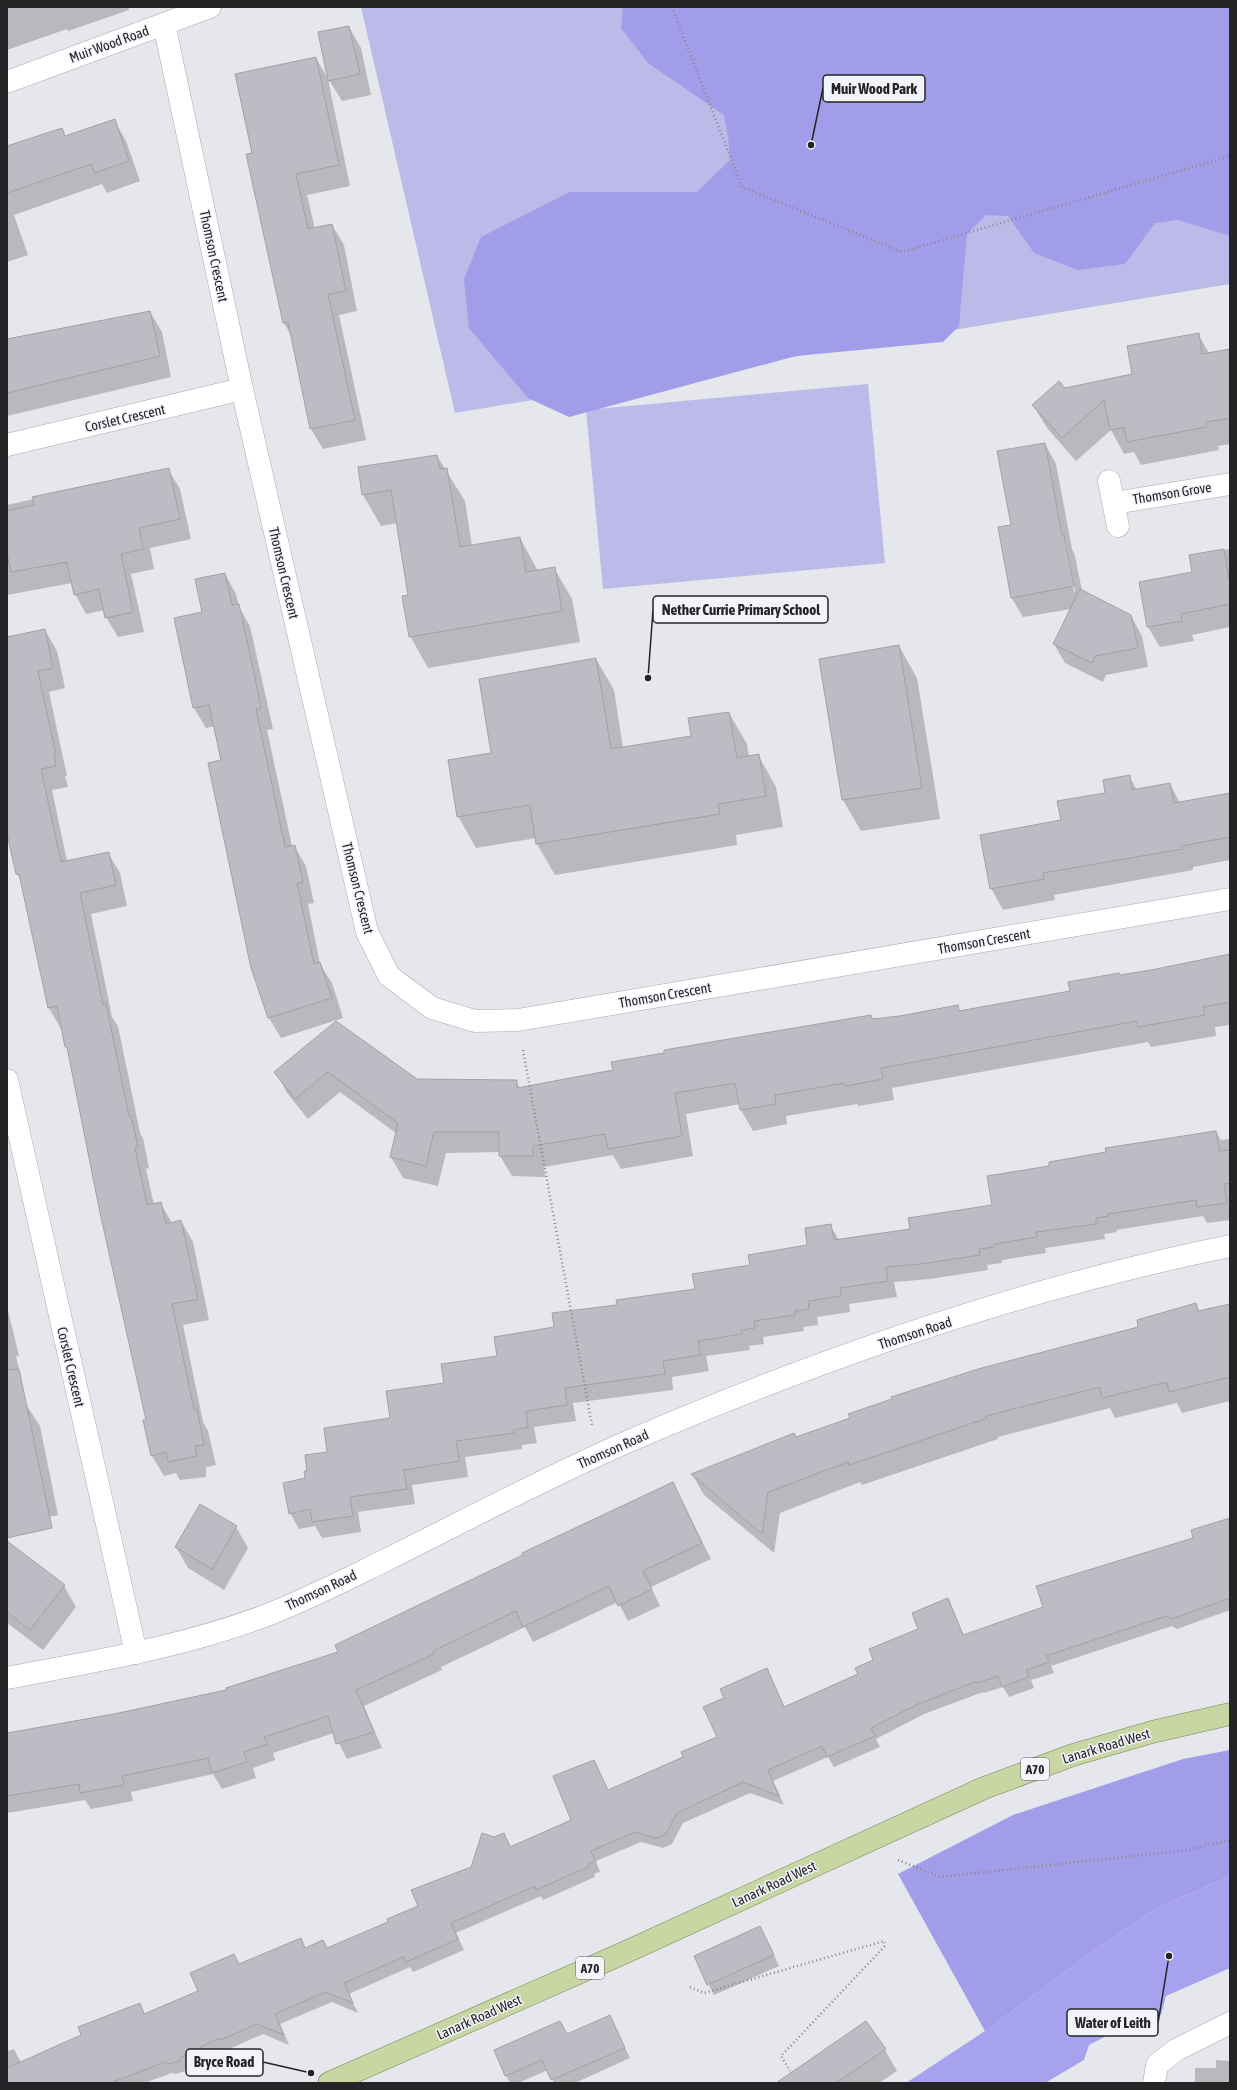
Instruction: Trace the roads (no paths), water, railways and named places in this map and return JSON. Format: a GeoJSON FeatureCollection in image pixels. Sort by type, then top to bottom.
{"type":"FeatureCollection","features":[{"type":"Feature","properties":{"kind":"main road","name":"Lanark Road West"},"geometry":{"type":"LineString","coordinates":[[329,2083],[626,1952],[984,1788],[1073,1755],[1152,1732],[1230,1714]]}},
{"type":"Feature","properties":{"kind":"street","name":"Muir Wood Road"},"geometry":{"type":"LineString","coordinates":[[7,82],[210,7]]}},
{"type":"Feature","properties":{"kind":"street","name":"Thomson Crescent"},"geometry":{"type":"LineString","coordinates":[[164,24],[242,390],[367,932],[390,976],[432,1008],[474,1021],[518,1020],[1230,899]]}},
{"type":"Feature","properties":{"kind":"street","name":"Corslet Crescent"},"geometry":{"type":"LineString","coordinates":[[7,445],[242,390]]}},
{"type":"Feature","properties":{"kind":"street","name":"Thomson Grove"},"geometry":{"type":"LineString","coordinates":[[1109,481],[1118,526]]}},
{"type":"Feature","properties":{"kind":"street","name":"Thomson Grove"},"geometry":{"type":"LineString","coordinates":[[1114,503],[1230,484]]}},
{"type":"Feature","properties":{"kind":"street","name":"Corslet Crescent"},"geometry":{"type":"LineString","coordinates":[[7,1080],[136,1653]]}},
{"type":"Feature","properties":{"kind":"street","name":"Thomson Road"},"geometry":{"type":"LineString","coordinates":[[7,1678],[136,1653],[207,1636],[269,1614],[330,1587],[617,1446],[740,1394],[856,1351],[1068,1285],[1184,1255],[1230,1246]]}},
{"type":"Feature","properties":{"kind":"street"},"geometry":{"type":"LineString","coordinates":[[1154,2083],[1158,2065],[1176,2050],[1230,2023]]}},
{"type":"Feature","properties":{"kind":"place","name":"Muir Wood Park"},"geometry":{"type":"Point","coordinates":[811,145]}},
{"type":"Feature","properties":{"kind":"place","name":"Nether Currie Primary School"},"geometry":{"type":"Point","coordinates":[648,678]}},
{"type":"Feature","properties":{"kind":"place","name":"Water of Leith"},"geometry":{"type":"Point","coordinates":[1169,1956]}},
{"type":"Feature","properties":{"kind":"place","name":"Bryce Road"},"geometry":{"type":"Point","coordinates":[311,2073]}}]}
